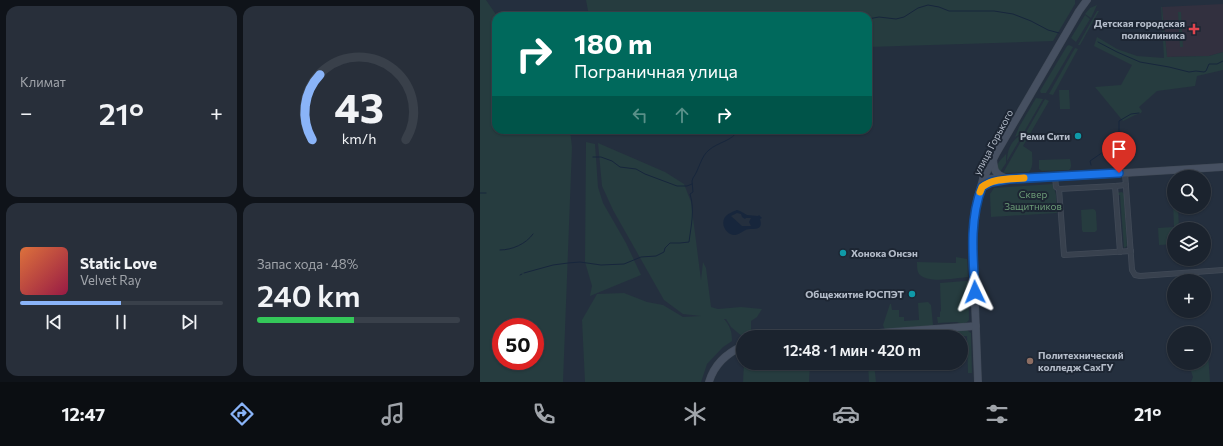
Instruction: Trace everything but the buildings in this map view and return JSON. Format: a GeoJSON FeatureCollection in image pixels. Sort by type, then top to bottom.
{"type":"FeatureCollection","features":[{"type":"Feature","properties":{"kind":"street","name":"улица Горького"},"geometry":{"type":"LineString","coordinates":[[978,382],[973,252],[977,200],[982,183],[993,158],[1087,0]]}},
{"type":"Feature","properties":{"kind":"street"},"geometry":{"type":"LineString","coordinates":[[993,158],[994,167],[997,174],[1009,179]]}},
{"type":"Feature","properties":{"kind":"street"},"geometry":{"type":"LineString","coordinates":[[982,183],[1009,179],[1223,167]]}},
{"type":"Feature","properties":{"kind":"street"},"geometry":{"type":"LineString","coordinates":[[1124,173],[1132,270],[1135,275],[1140,276],[1223,270]]}},
{"type":"Feature","properties":{"kind":"street"},"geometry":{"type":"LineString","coordinates":[[1055,177],[1056,187],[1059,189],[1064,255],[1131,251]]}},
{"type":"Feature","properties":{"kind":"street"},"geometry":{"type":"LineString","coordinates":[[1059,189],[1126,185]]}},
{"type":"Feature","properties":{"kind":"street"},"geometry":{"type":"LineString","coordinates":[[1115,186],[1120,252]]}},
{"type":"Feature","properties":{"kind":"street"},"geometry":{"type":"LineString","coordinates":[[920,330],[976,326]]}},
{"type":"Feature","properties":{"kind":"street"},"geometry":{"type":"LineString","coordinates":[[709,382],[713,371],[720,362],[728,354],[736,350]]}},
{"type":"Feature","properties":{"kind":"shaded area","name":"Детская городская поликлиника"},"geometry":{"type":"Polygon","coordinates":[[[1223,4],[1223,52],[1209,56],[1167,57],[1162,7],[1223,4]]]}},
{"type":"Feature","properties":{"kind":"green space"},"geometry":{"type":"Polygon","coordinates":[[[480,0],[486,0],[494,12],[492,12],[492,134],[570,134],[572,147],[563,382],[480,382],[480,0]]]}},
{"type":"Feature","properties":{"kind":"green space"},"geometry":{"type":"Polygon","coordinates":[[[586,0],[1075,0],[1075,4],[1053,41],[872,47],[872,12],[588,12],[586,0]]]}},
{"type":"Feature","properties":{"kind":"green space"},"geometry":{"type":"Polygon","coordinates":[[[1097,5],[1091,18],[1085,14],[1090,8],[1097,5]]]}},
{"type":"Feature","properties":{"kind":"green space"},"geometry":{"type":"Polygon","coordinates":[[[1161,7],[1167,57],[1209,56],[1223,52],[1223,70],[1197,76],[1195,86],[1157,91],[1139,107],[1142,111],[1141,113],[1123,121],[1095,87],[1121,85],[1132,65],[1094,46],[1097,37],[1117,49],[1137,56],[1164,58],[1161,7]]]}},
{"type":"Feature","properties":{"kind":"green space"},"geometry":{"type":"Polygon","coordinates":[[[1097,11],[1099,11],[1080,45],[1078,45],[1097,11]]]}},
{"type":"Feature","properties":{"kind":"green space"},"geometry":{"type":"Polygon","coordinates":[[[1178,12],[1181,12],[1183,47],[1180,47],[1178,12]]]}},
{"type":"Feature","properties":{"kind":"green space"},"geometry":{"type":"Polygon","coordinates":[[[1085,15],[1090,19],[1076,42],[1071,38],[1085,15]]]}},
{"type":"Feature","properties":{"kind":"green space"},"geometry":{"type":"Polygon","coordinates":[[[1069,45],[1073,47],[1046,93],[1041,93],[1040,91],[1069,45]]]}},
{"type":"Feature","properties":{"kind":"green space"},"geometry":{"type":"Polygon","coordinates":[[[1075,48],[1078,49],[1053,95],[1049,94],[1075,48]]]}},
{"type":"Feature","properties":{"kind":"green space"},"geometry":{"type":"Polygon","coordinates":[[[1059,90],[1069,90],[1070,109],[1060,109],[1059,90]]]}},
{"type":"Feature","properties":{"kind":"green space"},"geometry":{"type":"Polygon","coordinates":[[[1036,98],[1043,99],[1024,132],[1015,137],[1019,127],[1036,98]]]}},
{"type":"Feature","properties":{"kind":"green space"},"geometry":{"type":"Polygon","coordinates":[[[1045,99],[1049,101],[1023,146],[1032,152],[1031,170],[1029,172],[1003,173],[1045,99]]]}},
{"type":"Feature","properties":{"kind":"green space"},"geometry":{"type":"Polygon","coordinates":[[[1022,134],[1007,161],[1011,145],[1015,139],[1022,134]]]}},
{"type":"Feature","properties":{"kind":"green space"},"geometry":{"type":"Polygon","coordinates":[[[586,142],[595,144],[598,187],[603,203],[626,243],[641,275],[590,296],[592,286],[585,262],[586,142]]]}},
{"type":"Feature","properties":{"kind":"green space"},"geometry":{"type":"Polygon","coordinates":[[[598,143],[665,172],[684,184],[691,202],[701,280],[703,262],[706,268],[711,307],[718,309],[741,307],[762,309],[757,317],[751,321],[751,330],[736,331],[731,327],[726,319],[724,319],[732,334],[732,341],[723,347],[707,364],[701,382],[585,382],[582,320],[597,294],[624,293],[647,302],[663,305],[683,317],[701,316],[683,314],[664,300],[613,210],[602,186],[598,143]]]}},
{"type":"Feature","properties":{"kind":"green space"},"geometry":{"type":"Polygon","coordinates":[[[1006,154],[1006,163],[1000,172],[998,169],[998,164],[1006,154]]]}},
{"type":"Feature","properties":{"kind":"green space"},"geometry":{"type":"Polygon","coordinates":[[[1070,159],[1071,167],[1069,170],[1042,171],[1039,169],[1039,160],[1070,159]]]}},
{"type":"Feature","properties":{"kind":"green space","name":"Сквер Защитников"},"geometry":{"type":"Polygon","coordinates":[[[1053,184],[1056,195],[1057,213],[991,217],[990,194],[994,188],[1053,184]]]}},
{"type":"Feature","properties":{"kind":"green space"},"geometry":{"type":"Polygon","coordinates":[[[1122,192],[1124,194],[1127,246],[1124,248],[1120,195],[1116,195],[1116,193],[1122,192]]]}},
{"type":"Feature","properties":{"kind":"green space"},"geometry":{"type":"Polygon","coordinates":[[[1093,209],[1096,212],[1097,230],[1095,232],[1083,232],[1081,210],[1093,209]]]}},
{"type":"Feature","properties":{"kind":"green space"},"geometry":{"type":"Polygon","coordinates":[[[1173,214],[1178,214],[1179,222],[1174,222],[1173,214]]]}},
{"type":"Feature","properties":{"kind":"green space"},"geometry":{"type":"Polygon","coordinates":[[[1167,227],[1167,244],[1159,245],[1158,228],[1167,227]]]}},
{"type":"Feature","properties":{"kind":"green space"},"geometry":{"type":"Polygon","coordinates":[[[956,257],[967,259],[968,277],[935,280],[923,277],[918,273],[917,262],[956,263],[956,257]]]}},
{"type":"Feature","properties":{"kind":"green space"},"geometry":{"type":"Polygon","coordinates":[[[968,281],[969,320],[963,323],[938,323],[937,317],[940,317],[941,311],[940,283],[968,281]]]}},
{"type":"Feature","properties":{"kind":"green space"},"geometry":{"type":"Polygon","coordinates":[[[928,302],[931,305],[932,326],[885,330],[883,325],[890,304],[892,310],[899,310],[899,317],[904,317],[904,321],[919,320],[918,303],[928,302]]]}},
{"type":"Feature","properties":{"kind":"green space"},"geometry":{"type":"Polygon","coordinates":[[[968,331],[971,333],[972,373],[968,373],[968,331]]]}},
{"type":"Feature","properties":{"kind":"green space"},"geometry":{"type":"Polygon","coordinates":[[[744,370],[810,370],[809,382],[743,382],[744,370]]]}},
{"type":"Feature","properties":{"kind":"green space"},"geometry":{"type":"Polygon","coordinates":[[[868,370],[875,370],[876,382],[869,382],[868,370]]]}},
{"type":"Feature","properties":{"kind":"green space"},"geometry":{"type":"Polygon","coordinates":[[[1189,370],[1209,370],[1210,382],[1191,382],[1193,377],[1189,370]]]}},
{"type":"Feature","properties":{"kind":"water"},"geometry":{"type":"Polygon","coordinates":[[[737,210],[747,215],[759,215],[762,218],[760,219],[760,227],[748,229],[735,235],[730,234],[724,228],[723,222],[728,214],[737,210]],[[737,213],[731,216],[742,226],[751,226],[749,222],[751,218],[745,219],[741,214],[737,213]]]}},
{"type":"Feature","properties":{"kind":"waterway"},"geometry":{"type":"LineString","coordinates":[[872,18],[879,17],[896,19],[904,17],[918,8],[928,5],[949,11],[994,11],[1013,14],[1048,30],[1059,33]]}},
{"type":"Feature","properties":{"kind":"waterway"},"geometry":{"type":"LineString","coordinates":[[1098,42],[1140,62],[1189,72],[1204,72],[1209,64],[1217,64],[1223,61]]}},
{"type":"Feature","properties":{"kind":"waterway"},"geometry":{"type":"LineString","coordinates":[[1091,165],[1090,161],[1119,141],[1119,121],[1131,114],[1139,113]]}},
{"type":"Feature","properties":{"kind":"waterway"},"geometry":{"type":"LineString","coordinates":[[524,273],[553,265],[568,263],[580,262],[601,265],[624,264],[641,257],[656,256],[664,252],[665,248],[670,243],[689,242],[692,224],[690,194],[693,192],[693,178],[706,153],[713,147],[736,134]]}},
{"type":"Feature","properties":{"kind":"waterway"},"geometry":{"type":"LineString","coordinates":[[593,157],[601,157],[612,161],[620,167],[636,169],[677,186],[687,186],[692,184]]}},
{"type":"Feature","properties":{"kind":"waterway"},"geometry":{"type":"LineString","coordinates":[[480,193],[486,193]]}},
{"type":"Feature","properties":{"kind":"waterway"},"geometry":{"type":"LineString","coordinates":[[500,250],[518,246],[527,241],[533,234]]}},
{"type":"Feature","properties":{"kind":"slow traffic"},"geometry":{"type":"LineString","coordinates":[[980,192],[985,184],[1009,179],[1024,178]]}},
{"type":"Feature","properties":{"kind":"place","name":"Детская городская поликлиника"},"geometry":{"type":"Point","coordinates":[1194,29]}},
{"type":"Feature","properties":{"kind":"place","name":"Реми Сити"},"geometry":{"type":"Point","coordinates":[1078,136]}},
{"type":"Feature","properties":{"kind":"place","name":"Хонока Онсэн"},"geometry":{"type":"Point","coordinates":[843,253]}},
{"type":"Feature","properties":{"kind":"place","name":"Общежитие ЮСПЭТ"},"geometry":{"type":"Point","coordinates":[912,294]}},
{"type":"Feature","properties":{"kind":"place","name":"Политехнический колледж СахГУ"},"geometry":{"type":"Point","coordinates":[1030,361]}},
{"type":"Feature","properties":{"kind":"route"},"geometry":{"type":"LineString","coordinates":[[975,292],[973,252],[974,218],[977,200],[982,187],[985,184],[1009,179],[1119,173]]}}]}
